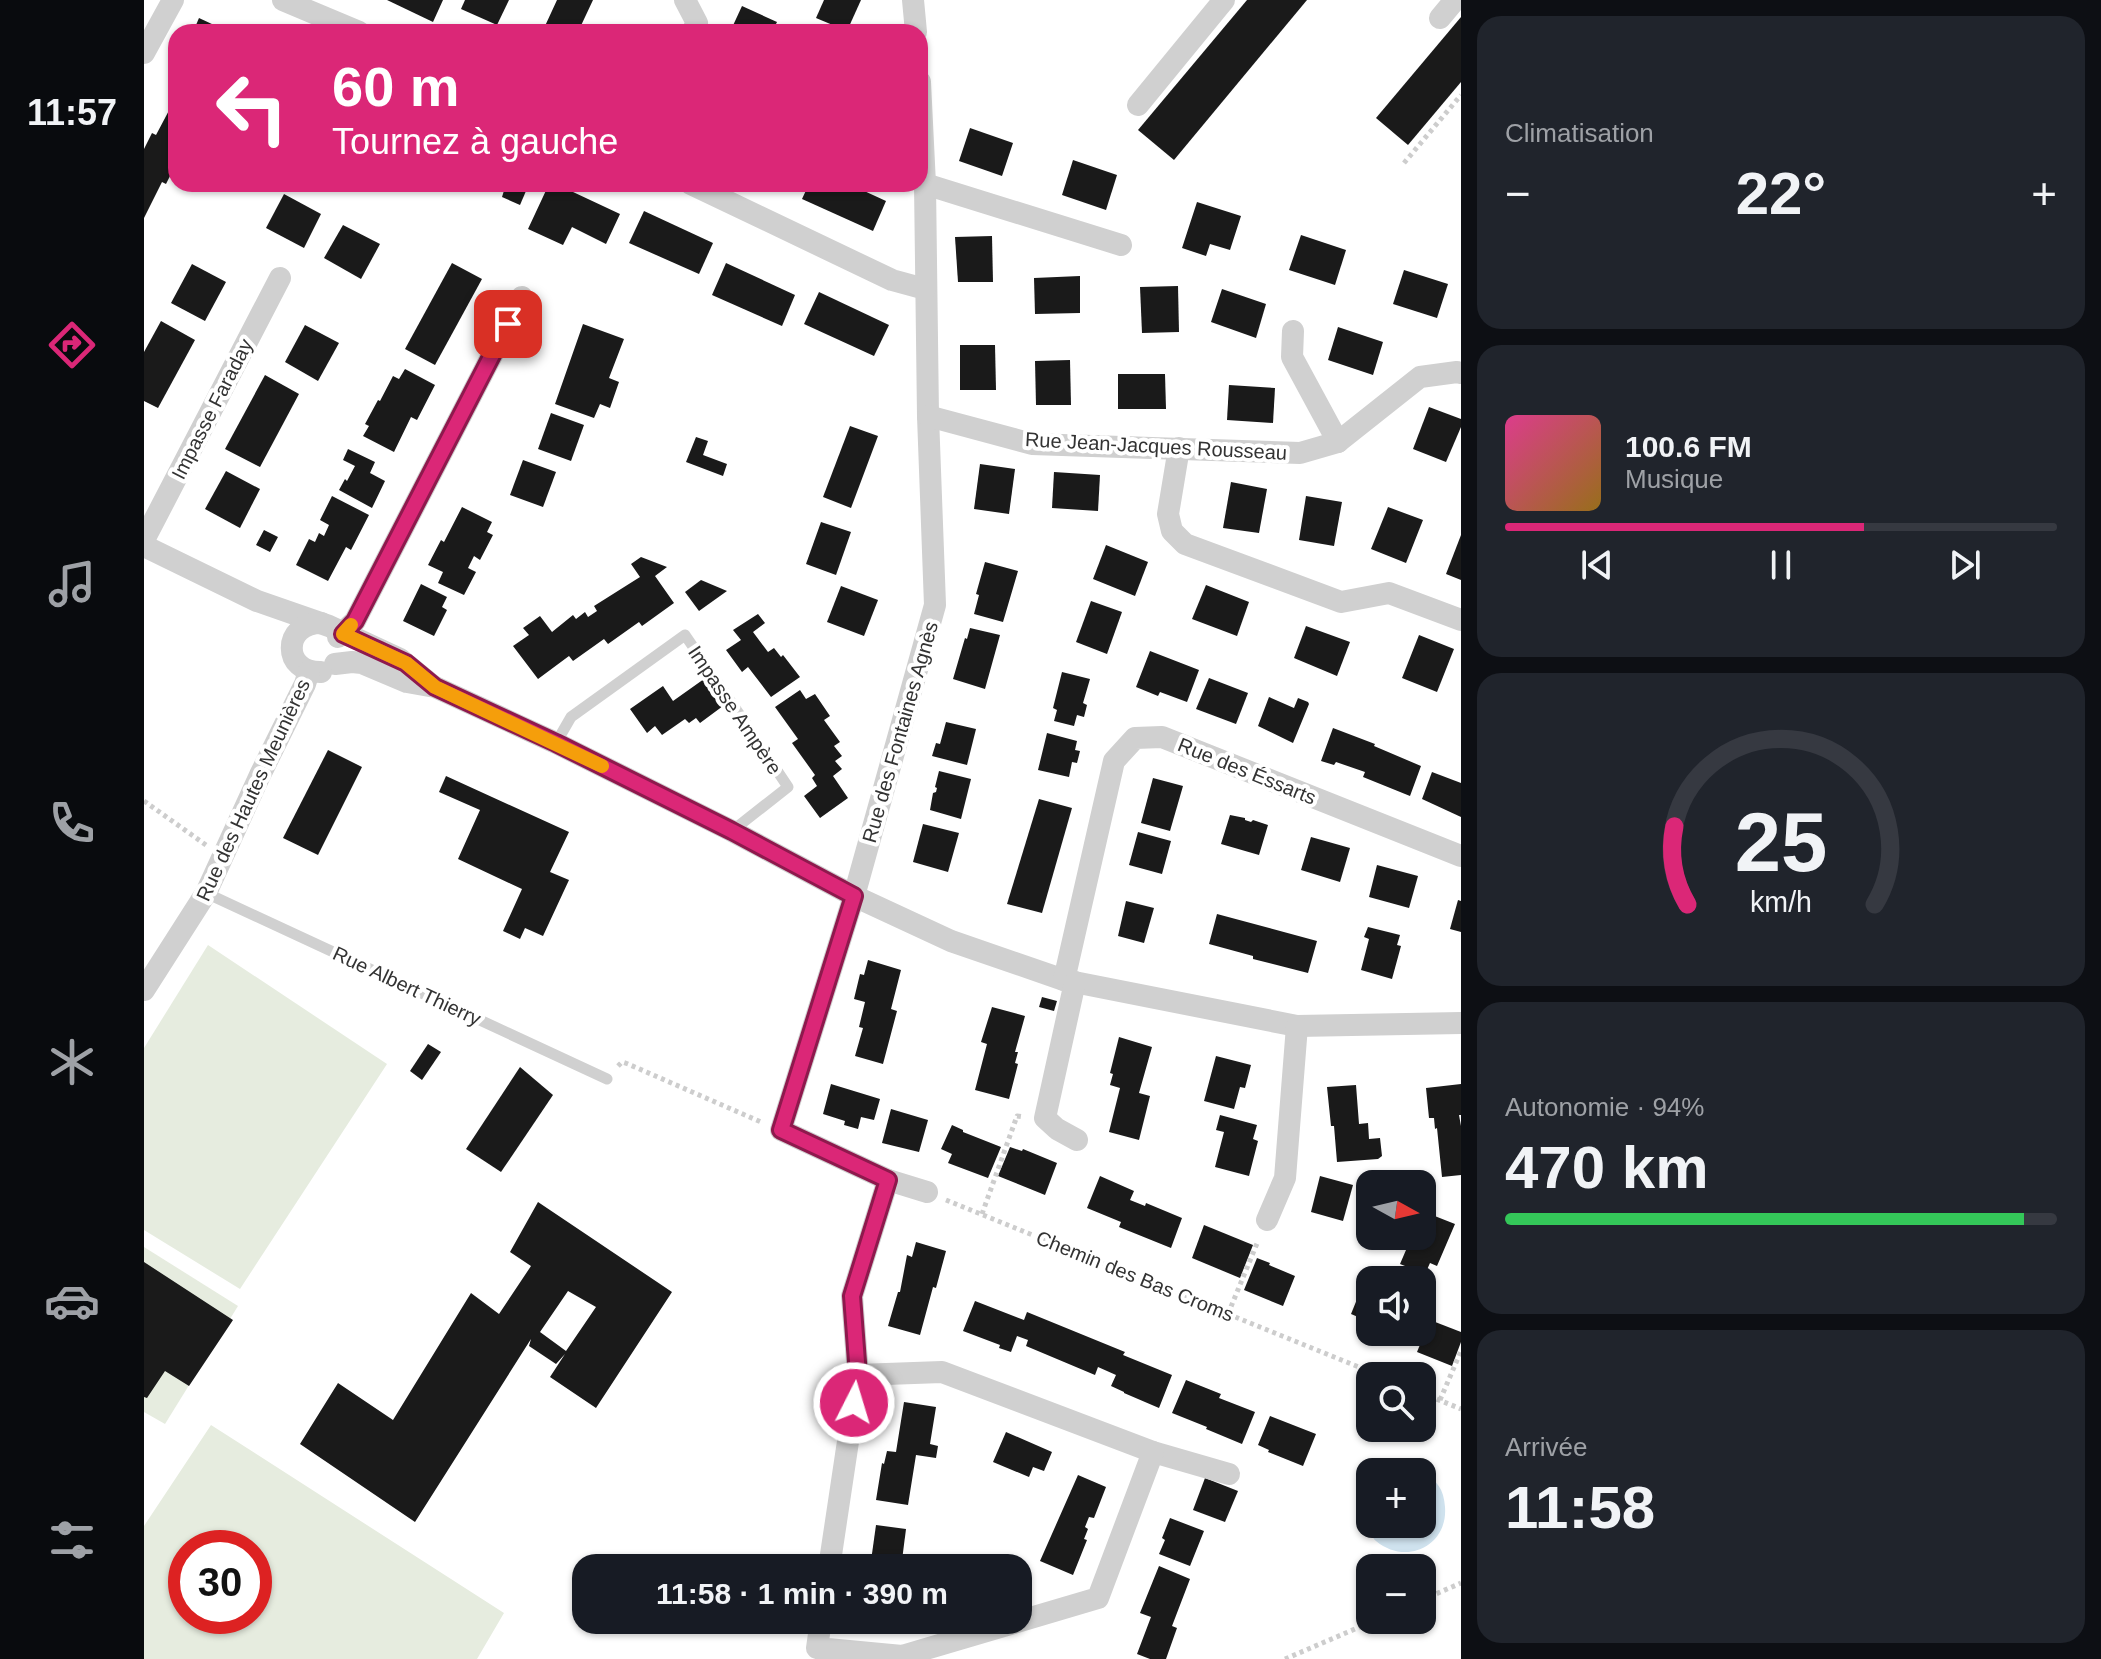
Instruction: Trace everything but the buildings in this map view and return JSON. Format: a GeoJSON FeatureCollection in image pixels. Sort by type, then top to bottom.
{"type":"FeatureCollection","features":[{"type":"Feature","properties":{"kind":"street"},"geometry":{"type":"LineString","coordinates":[[144,53],[173,0]]}},
{"type":"Feature","properties":{"kind":"street"},"geometry":{"type":"LineString","coordinates":[[283,0],[340,24]]}},
{"type":"Feature","properties":{"kind":"street"},"geometry":{"type":"LineString","coordinates":[[685,0],[696,24]]}},
{"type":"Feature","properties":{"kind":"street"},"geometry":{"type":"LineString","coordinates":[[913,0],[915,24]]}},
{"type":"Feature","properties":{"kind":"street"},"geometry":{"type":"LineString","coordinates":[[1138,105],[1224,0]]}},
{"type":"Feature","properties":{"kind":"street"},"geometry":{"type":"LineString","coordinates":[[1440,18],[1455,0]]}},
{"type":"Feature","properties":{"kind":"street"},"geometry":{"type":"LineString","coordinates":[[928,185],[1121,245]]}},
{"type":"Feature","properties":{"kind":"street"},"geometry":{"type":"LineString","coordinates":[[708,192],[892,280],[925,289]]}},
{"type":"Feature","properties":{"kind":"street","name":"Rue des Fontaines Agnès"},"geometry":{"type":"LineString","coordinates":[[781,1130],[854,896],[935,605],[928,416],[925,192]]}},
{"type":"Feature","properties":{"kind":"street","name":"Impasse Faraday"},"geometry":{"type":"LineString","coordinates":[[144,540],[280,278]]}},
{"type":"Feature","properties":{"kind":"street"},"geometry":{"type":"LineString","coordinates":[[333,631],[355,621],[522,297]]}},
{"type":"Feature","properties":{"kind":"street"},"geometry":{"type":"LineString","coordinates":[[1293,331],[1292,357],[1338,442]]}},
{"type":"Feature","properties":{"kind":"street","name":"Rue Jean-Jacques Rousseau"},"geometry":{"type":"LineString","coordinates":[[928,416],[1032,444],[1300,453],[1338,442],[1420,377],[1460,368]]}},
{"type":"Feature","properties":{"kind":"street"},"geometry":{"type":"LineString","coordinates":[[1179,448],[1168,514],[1172,531],[1185,544],[1341,602],[1389,593],[1461,620]]}},
{"type":"Feature","properties":{"kind":"street"},"geometry":{"type":"LineString","coordinates":[[144,546],[257,601],[406,663],[435,687]]}},
{"type":"Feature","properties":{"kind":"street"},"geometry":{"type":"LineString","coordinates":[[257,601],[283,627],[301,663],[320,672],[335,664],[339,656],[341,648],[333,631]]}},
{"type":"Feature","properties":{"kind":"street","name":"Rue des Hautes Meunières"},"geometry":{"type":"LineString","coordinates":[[144,990],[206,893],[305,684],[301,663],[291,647],[293,639],[304,626],[333,631]]}},
{"type":"Feature","properties":{"kind":"street"},"geometry":{"type":"LineString","coordinates":[[335,664],[362,663],[407,682],[435,687],[556,743],[854,896],[951,941],[1070,981],[1297,1026],[1461,1023]]}},
{"type":"Feature","properties":{"kind":"street","name":"Rue des Éssarts"},"geometry":{"type":"LineString","coordinates":[[1045,1118],[1114,761],[1135,738],[1162,737],[1461,856]]}},
{"type":"Feature","properties":{"kind":"street"},"geometry":{"type":"LineString","coordinates":[[1267,1220],[1285,1178],[1297,1026]]}},
{"type":"Feature","properties":{"kind":"street"},"geometry":{"type":"LineString","coordinates":[[1045,1118],[1077,1140]]}},
{"type":"Feature","properties":{"kind":"street"},"geometry":{"type":"LineString","coordinates":[[781,1130],[888,1180],[927,1192]]}},
{"type":"Feature","properties":{"kind":"street"},"geometry":{"type":"LineString","coordinates":[[831,1554],[858,1375],[852,1296],[888,1180]]}},
{"type":"Feature","properties":{"kind":"street"},"geometry":{"type":"LineString","coordinates":[[858,1375],[942,1372],[1153,1452],[1229,1474]]}},
{"type":"Feature","properties":{"kind":"street"},"geometry":{"type":"LineString","coordinates":[[1032,1618],[1098,1598],[1153,1452]]}},
{"type":"Feature","properties":{"kind":"street"},"geometry":{"type":"LineString","coordinates":[[819,1634],[817,1648],[902,1656],[976,1634]]}},
{"type":"Feature","properties":{"kind":"lane","name":"Impasse Ampère"},"geometry":{"type":"LineString","coordinates":[[556,743],[571,717],[685,635],[755,737]]}},
{"type":"Feature","properties":{"kind":"lane","name":"Impasse Ampère"},"geometry":{"type":"LineString","coordinates":[[732,831],[788,787],[778,772]]}},
{"type":"Feature","properties":{"kind":"lane","name":"Rue Albert Thierry"},"geometry":{"type":"LineString","coordinates":[[206,893],[607,1079]]}},
{"type":"Feature","properties":{"kind":"path"},"geometry":{"type":"LineString","coordinates":[[1404,163],[1461,95]]}},
{"type":"Feature","properties":{"kind":"path"},"geometry":{"type":"LineString","coordinates":[[144,801],[223,856]]}},
{"type":"Feature","properties":{"kind":"path"},"geometry":{"type":"LineString","coordinates":[[607,1079],[622,1062],[781,1130]]}},
{"type":"Feature","properties":{"kind":"path"},"geometry":{"type":"LineString","coordinates":[[982,1214],[1017,1116],[1045,1118]]}},
{"type":"Feature","properties":{"kind":"path","name":"Chemin des Bas Croms"},"geometry":{"type":"LineString","coordinates":[[927,1192],[1356,1366]]}},
{"type":"Feature","properties":{"kind":"path"},"geometry":{"type":"LineString","coordinates":[[1228,1314],[1267,1220]]}},
{"type":"Feature","properties":{"kind":"path"},"geometry":{"type":"LineString","coordinates":[[1440,1400],[1461,1351]]}},
{"type":"Feature","properties":{"kind":"path"},"geometry":{"type":"LineString","coordinates":[[1436,1398],[1461,1409]]}},
{"type":"Feature","properties":{"kind":"path"},"geometry":{"type":"LineString","coordinates":[[1436,1594],[1461,1583]]}},
{"type":"Feature","properties":{"kind":"path"},"geometry":{"type":"LineString","coordinates":[[1285,1659],[1356,1629]]}},
{"type":"Feature","properties":{"kind":"shaded area"},"geometry":{"type":"Polygon","coordinates":[[[208,945],[387,1064],[240,1289],[144,1230],[144,1048],[208,945]]]}},
{"type":"Feature","properties":{"kind":"shaded area"},"geometry":{"type":"Polygon","coordinates":[[[144,1247],[238,1306],[165,1424],[144,1412],[144,1247]]]}},
{"type":"Feature","properties":{"kind":"shaded area"},"geometry":{"type":"Polygon","coordinates":[[[211,1425],[504,1613],[477,1659],[144,1659],[144,1526],[211,1425]]]}},
{"type":"Feature","properties":{"kind":"water"},"geometry":{"type":"Polygon","coordinates":[[[1436,1482],[1445,1507],[1440,1532],[1436,1536],[1436,1482]]]}},
{"type":"Feature","properties":{"kind":"water"},"geometry":{"type":"Polygon","coordinates":[[[1435,1538],[1412,1552],[1400,1552],[1375,1540],[1435,1538]]]}},
{"type":"Feature","properties":{"kind":"slow traffic"},"geometry":{"type":"LineString","coordinates":[[351,625],[343,634],[400,659],[435,687],[602,766]]}},
{"type":"Feature","properties":{"kind":"route"},"geometry":{"type":"LineString","coordinates":[[508,324],[355,621],[343,634],[400,659],[435,687],[556,743],[854,896],[781,1130],[888,1180],[852,1296],[858,1375],[854,1403]]}}]}
